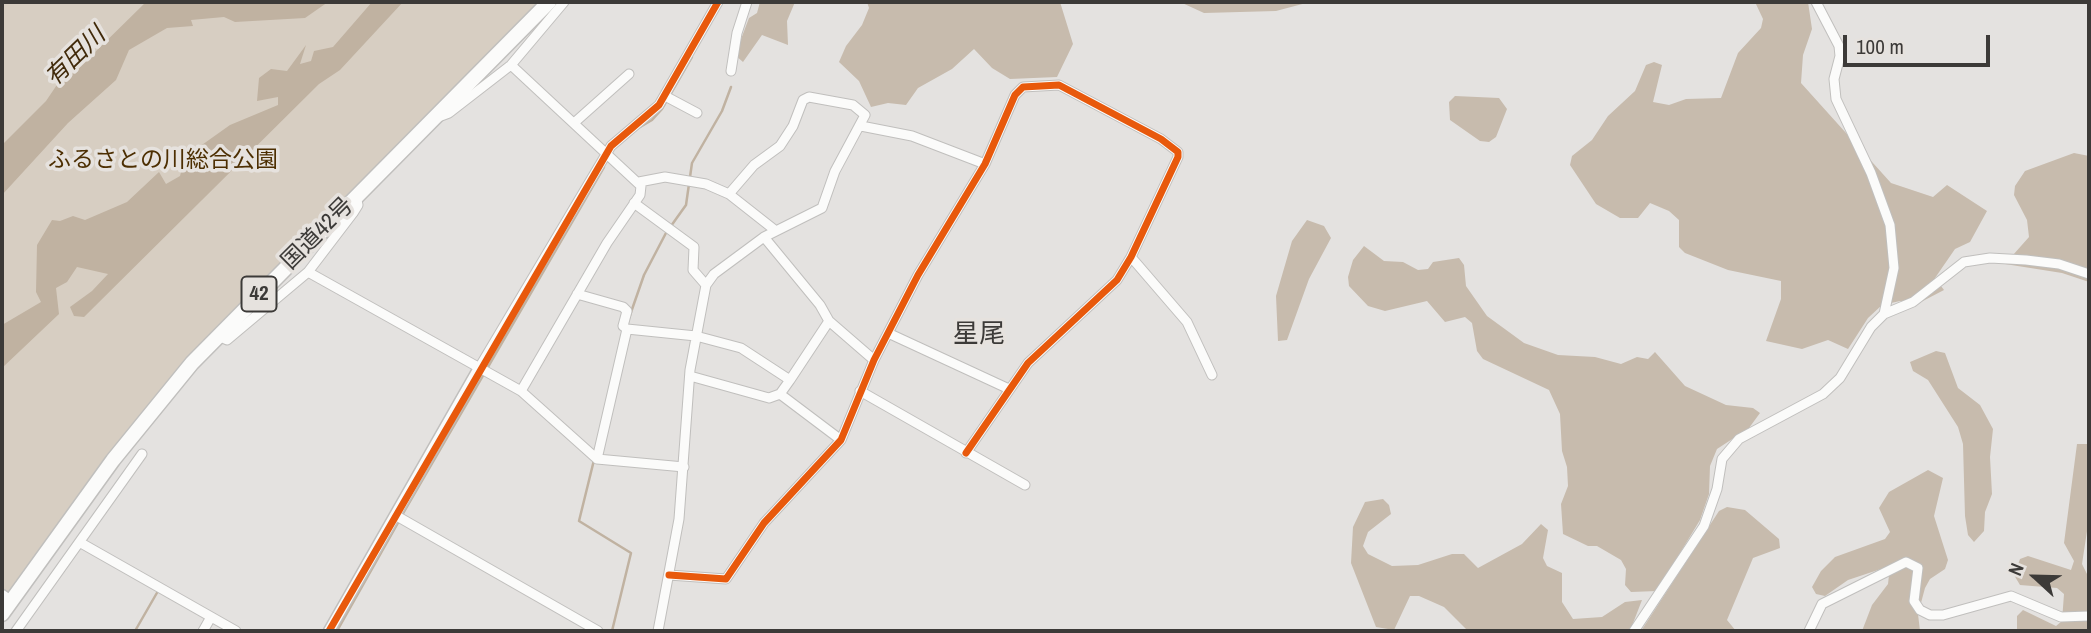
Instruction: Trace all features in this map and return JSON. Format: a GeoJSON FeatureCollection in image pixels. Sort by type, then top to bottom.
{"type":"FeatureCollection","features":[{"type":"Feature","properties":{"kind":"highway","name":"国道42号"},"geometry":{"type":"LineString","coordinates":[[2,614],[5,597],[133,434],[218,336],[549,2]]}},
{"type":"Feature","properties":{"kind":"street"},"geometry":{"type":"LineString","coordinates":[[435,116],[449,113],[511,65],[564,2]]}},
{"type":"Feature","properties":{"kind":"street"},"geometry":{"type":"LineString","coordinates":[[328,631],[479,368],[607,153],[623,134],[649,117],[665,96],[718,2]]}},
{"type":"Feature","properties":{"kind":"street"},"geometry":{"type":"LineString","coordinates":[[731,71],[747,2]]}},
{"type":"Feature","properties":{"kind":"street"},"geometry":{"type":"LineString","coordinates":[[1816,2],[1839,46],[1840,56],[1834,79],[1836,99],[1871,173],[1890,225],[1894,268],[1884,314]]}},
{"type":"Feature","properties":{"kind":"street"},"geometry":{"type":"LineString","coordinates":[[511,65],[639,182],[641,191],[577,294],[522,391]]}},
{"type":"Feature","properties":{"kind":"street"},"geometry":{"type":"LineString","coordinates":[[575,123],[629,75]]}},
{"type":"Feature","properties":{"kind":"street"},"geometry":{"type":"LineString","coordinates":[[669,575],[726,579],[764,523],[841,440],[874,360],[918,275],[985,164],[1015,95],[1019,90],[1030,86],[1059,85],[1173,146],[1178,157],[1131,257],[1117,280],[1040,349],[966,453]]}},
{"type":"Feature","properties":{"kind":"street"},"geometry":{"type":"LineString","coordinates":[[665,96],[697,113]]}},
{"type":"Feature","properties":{"kind":"street"},"geometry":{"type":"LineString","coordinates":[[657,631],[669,575],[684,467],[690,376],[706,285],[714,274],[764,237],[822,208],[835,171],[861,126],[864,115],[853,105],[808,97],[803,100],[793,127],[780,146],[754,165],[729,194]]}},
{"type":"Feature","properties":{"kind":"street"},"geometry":{"type":"LineString","coordinates":[[861,126],[900,133],[985,164]]}},
{"type":"Feature","properties":{"kind":"street"},"geometry":{"type":"LineString","coordinates":[[639,182],[673,177],[706,184],[729,194],[776,231]]}},
{"type":"Feature","properties":{"kind":"street"},"geometry":{"type":"LineString","coordinates":[[218,336],[227,340],[308,272],[354,213],[358,205],[356,195]]}},
{"type":"Feature","properties":{"kind":"street"},"geometry":{"type":"LineString","coordinates":[[634,204],[694,247],[693,270],[706,285]]}},
{"type":"Feature","properties":{"kind":"street"},"geometry":{"type":"LineString","coordinates":[[764,237],[820,305],[829,321],[874,360]]}},
{"type":"Feature","properties":{"kind":"street"},"geometry":{"type":"LineString","coordinates":[[1131,257],[1187,322],[1212,374]]}},
{"type":"Feature","properties":{"kind":"street"},"geometry":{"type":"LineString","coordinates":[[1634,631],[1704,526],[1717,489],[1722,459],[1739,439],[1822,394],[1840,378],[1871,327],[1884,314],[1913,302],[1964,261],[1990,258],[2026,260],[2059,264],[2089,274]]}},
{"type":"Feature","properties":{"kind":"street"},"geometry":{"type":"LineString","coordinates":[[308,272],[522,391],[597,459],[684,467]]}},
{"type":"Feature","properties":{"kind":"street"},"geometry":{"type":"LineString","coordinates":[[577,294],[626,309],[623,326],[627,329],[696,336],[741,348],[790,380]]}},
{"type":"Feature","properties":{"kind":"street"},"geometry":{"type":"LineString","coordinates":[[690,376],[769,398],[780,394],[829,321]]}},
{"type":"Feature","properties":{"kind":"street"},"geometry":{"type":"LineString","coordinates":[[597,459],[627,329]]}},
{"type":"Feature","properties":{"kind":"street"},"geometry":{"type":"LineString","coordinates":[[888,333],[1009,389]]}},
{"type":"Feature","properties":{"kind":"street"},"geometry":{"type":"LineString","coordinates":[[860,391],[1025,485]]}},
{"type":"Feature","properties":{"kind":"street"},"geometry":{"type":"LineString","coordinates":[[780,394],[841,440]]}},
{"type":"Feature","properties":{"kind":"street"},"geometry":{"type":"LineString","coordinates":[[16,631],[142,454]]}},
{"type":"Feature","properties":{"kind":"street"},"geometry":{"type":"LineString","coordinates":[[396,515],[598,631]]}},
{"type":"Feature","properties":{"kind":"street"},"geometry":{"type":"LineString","coordinates":[[80,543],[236,631]]}},
{"type":"Feature","properties":{"kind":"street"},"geometry":{"type":"LineString","coordinates":[[1809,631],[1822,604],[1898,563],[1906,562],[1918,568],[1914,601],[1920,610],[1930,615],[1943,615],[2011,596],[2061,617],[2089,615]]}},
{"type":"Feature","properties":{"kind":"street"},"geometry":{"type":"LineString","coordinates":[[203,631],[211,617]]}},
{"type":"Feature","properties":{"kind":"green space","name":"ふるさとの川総合公園"},"geometry":{"type":"Polygon","coordinates":[[[2,2],[543,2],[192,358],[2,606],[2,2]]]}},
{"type":"Feature","properties":{"kind":"shaded area"},"geometry":{"type":"Polygon","coordinates":[[[146,2],[328,2],[305,18],[235,22],[224,17],[191,20],[193,26],[167,28],[129,50],[116,80],[68,123],[2,195],[2,145],[46,101],[67,70],[88,59],[146,2]]]}},
{"type":"Feature","properties":{"kind":"shaded area"},"geometry":{"type":"Polygon","coordinates":[[[372,2],[403,2],[340,70],[319,84],[84,317],[74,316],[70,307],[92,291],[108,274],[77,267],[67,282],[56,288],[59,314],[2,368],[2,325],[41,302],[36,292],[37,245],[52,220],[60,221],[73,216],[85,220],[127,202],[159,172],[166,184],[180,176],[185,157],[230,125],[278,105],[278,97],[257,101],[259,78],[271,69],[287,71],[306,45],[300,64],[311,61],[314,51],[333,47],[372,2]]]}},
{"type":"Feature","properties":{"kind":"shaded area"},"geometry":{"type":"Polygon","coordinates":[[[760,2],[795,2],[787,21],[788,45],[762,35],[743,62],[735,55],[749,18],[757,13],[760,2]]]}},
{"type":"Feature","properties":{"kind":"shaded area"},"geometry":{"type":"Polygon","coordinates":[[[867,2],[1060,2],[1073,44],[1057,77],[1010,79],[992,68],[974,49],[952,69],[918,88],[906,105],[888,103],[871,107],[859,81],[839,62],[846,46],[862,25],[869,8],[867,2]]]}},
{"type":"Feature","properties":{"kind":"shaded area"},"geometry":{"type":"Polygon","coordinates":[[[1180,2],[1310,2],[1276,11],[1204,13],[1180,2]]]}},
{"type":"Feature","properties":{"kind":"shaded area"},"geometry":{"type":"Polygon","coordinates":[[[1755,2],[1808,2],[1812,29],[1803,55],[1801,83],[1891,183],[1933,197],[1947,185],[1987,211],[1970,242],[1955,249],[1935,278],[1944,290],[1919,303],[1900,301],[1882,305],[1868,318],[1848,349],[1828,340],[1802,349],[1766,341],[1781,299],[1781,281],[1728,270],[1685,253],[1679,247],[1679,220],[1669,211],[1650,203],[1638,218],[1620,218],[1596,204],[1570,165],[1572,156],[1592,140],[1608,116],[1635,91],[1646,65],[1654,62],[1662,65],[1653,102],[1669,105],[1686,99],[1721,98],[1738,53],[1761,28],[1763,19],[1755,2]]]}},
{"type":"Feature","properties":{"kind":"shaded area"},"geometry":{"type":"Polygon","coordinates":[[[1455,96],[1499,98],[1507,109],[1496,137],[1489,142],[1480,141],[1450,120],[1449,102],[1455,96]]]}},
{"type":"Feature","properties":{"kind":"shaded area"},"geometry":{"type":"Polygon","coordinates":[[[2074,153],[2089,156],[2089,282],[2062,273],[2005,264],[2029,237],[2027,220],[2014,195],[2015,186],[2025,171],[2074,153]]]}},
{"type":"Feature","properties":{"kind":"shaded area"},"geometry":{"type":"Polygon","coordinates":[[[1307,220],[1324,226],[1331,238],[1309,279],[1287,340],[1278,341],[1276,296],[1292,241],[1307,220]]]}},
{"type":"Feature","properties":{"kind":"shaded area"},"geometry":{"type":"Polygon","coordinates":[[[1364,246],[1384,261],[1403,262],[1418,270],[1428,269],[1433,262],[1459,258],[1464,265],[1466,286],[1487,316],[1524,343],[1558,355],[1595,357],[1621,364],[1637,357],[1648,359],[1655,352],[1685,386],[1726,405],[1753,408],[1760,413],[1749,428],[1717,449],[1710,466],[1709,494],[1700,520],[1657,591],[1631,592],[1625,585],[1626,569],[1621,560],[1597,546],[1588,546],[1563,534],[1561,504],[1568,486],[1567,467],[1562,451],[1560,414],[1549,390],[1483,359],[1477,351],[1472,323],[1465,317],[1445,322],[1427,301],[1385,311],[1368,306],[1349,286],[1348,277],[1353,260],[1364,246]]]}},
{"type":"Feature","properties":{"kind":"shaded area"},"geometry":{"type":"Polygon","coordinates":[[[1936,351],[1945,353],[1958,388],[1980,405],[1993,429],[1990,457],[1992,494],[1985,512],[1984,531],[1974,542],[1968,535],[1965,516],[1963,444],[1958,427],[1928,380],[1913,371],[1910,362],[1936,351]]]}},
{"type":"Feature","properties":{"kind":"shaded area"},"geometry":{"type":"Polygon","coordinates":[[[2077,444],[2087,444],[2089,448],[2089,518],[2082,564],[2089,578],[2089,631],[2017,631],[2017,616],[2023,610],[2056,626],[2062,621],[2064,594],[2057,588],[2020,585],[2014,575],[2020,559],[2028,556],[2071,570],[2074,561],[2064,543],[2077,444]]]}},
{"type":"Feature","properties":{"kind":"shaded area"},"geometry":{"type":"Polygon","coordinates":[[[1928,470],[1943,478],[1934,516],[1948,560],[1945,569],[1930,579],[1925,588],[1918,614],[1920,631],[1862,631],[1872,605],[1888,584],[1889,575],[1884,568],[1848,580],[1825,596],[1816,594],[1812,587],[1821,571],[1835,557],[1885,539],[1890,532],[1879,508],[1889,492],[1928,470]]]}},
{"type":"Feature","properties":{"kind":"shaded area"},"geometry":{"type":"Polygon","coordinates":[[[1383,499],[1389,505],[1391,514],[1368,532],[1363,546],[1368,554],[1392,566],[1418,565],[1452,554],[1464,554],[1478,568],[1522,544],[1541,524],[1548,530],[1543,558],[1547,566],[1562,573],[1562,602],[1573,619],[1602,617],[1625,602],[1642,600],[1630,631],[1468,631],[1444,607],[1419,596],[1410,596],[1394,630],[1376,627],[1351,563],[1353,527],[1365,502],[1383,499]]]}},
{"type":"Feature","properties":{"kind":"shaded area"},"geometry":{"type":"Polygon","coordinates":[[[1727,507],[1745,510],[1779,539],[1780,548],[1753,558],[1727,620],[1736,631],[1641,631],[1719,511],[1727,507]]]}},
{"type":"Feature","properties":{"kind":"waterway"},"geometry":{"type":"LineString","coordinates":[[635,130],[652,120],[662,109],[692,57]]}},
{"type":"Feature","properties":{"kind":"waterway"},"geometry":{"type":"LineString","coordinates":[[671,226],[686,205],[692,163],[722,111],[731,87]]}},
{"type":"Feature","properties":{"kind":"waterway"},"geometry":{"type":"LineString","coordinates":[[402,515],[604,167]]}},
{"type":"Feature","properties":{"kind":"waterway"},"geometry":{"type":"LineString","coordinates":[[629,318],[644,275],[667,231]]}},
{"type":"Feature","properties":{"kind":"waterway"},"geometry":{"type":"LineString","coordinates":[[594,460],[579,521],[631,553],[612,631]]}},
{"type":"Feature","properties":{"kind":"waterway"},"geometry":{"type":"LineString","coordinates":[[337,631],[399,521]]}},
{"type":"Feature","properties":{"kind":"waterway"},"geometry":{"type":"LineString","coordinates":[[135,631],[158,591]]}},
{"type":"Feature","properties":{"kind":"cycle path"},"geometry":{"type":"LineString","coordinates":[[329,631],[611,146],[659,105],[718,2]]}},
{"type":"Feature","properties":{"kind":"cycle path"},"geometry":{"type":"LineString","coordinates":[[669,575],[726,579],[764,523],[841,440],[874,360],[918,275],[985,164],[1015,95],[1023,87],[1059,85],[1161,139],[1178,152],[1178,157],[1131,257],[1117,280],[1028,363],[966,453]]}},
{"type":"Feature","properties":{"kind":"district","name":"星尾"},"geometry":{"type":"Point","coordinates":[979,335]}},
{"type":"Feature","properties":{"kind":"water label","name":"有田川"},"geometry":{"type":"Point","coordinates":[76,57]}}]}
